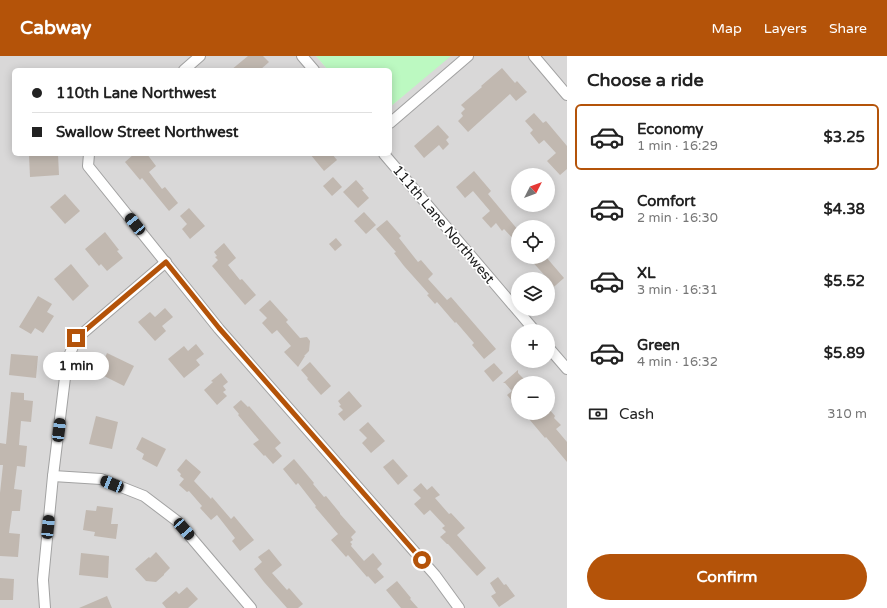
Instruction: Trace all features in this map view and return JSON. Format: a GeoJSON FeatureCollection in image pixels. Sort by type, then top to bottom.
{"type":"FeatureCollection","features":[{"type":"Feature","properties":{"kind":"street"},"geometry":{"type":"LineString","coordinates":[[186,68],[200,56]]}},
{"type":"Feature","properties":{"kind":"street"},"geometry":{"type":"LineString","coordinates":[[302,56],[312,68]]}},
{"type":"Feature","properties":{"kind":"street"},"geometry":{"type":"LineString","coordinates":[[392,121],[468,56]]}},
{"type":"Feature","properties":{"kind":"street"},"geometry":{"type":"LineString","coordinates":[[534,56],[567,95]]}},
{"type":"Feature","properties":{"kind":"street"},"geometry":{"type":"LineString","coordinates":[[89,156],[88,166],[219,328],[435,575],[459,608]]}},
{"type":"Feature","properties":{"kind":"street","name":"111th Lane Northwest"},"geometry":{"type":"LineString","coordinates":[[386,156],[529,324]]}},
{"type":"Feature","properties":{"kind":"street"},"geometry":{"type":"LineString","coordinates":[[45,608],[43,580],[53,476],[67,361],[76,338],[166,262]]}},
{"type":"Feature","properties":{"kind":"street"},"geometry":{"type":"LineString","coordinates":[[555,355],[567,369]]}},
{"type":"Feature","properties":{"kind":"street"},"geometry":{"type":"LineString","coordinates":[[53,476],[101,479],[144,496],[177,521],[251,608]]}},
{"type":"Feature","properties":{"kind":"shaded area"},"geometry":{"type":"Polygon","coordinates":[[[0,56],[316,56],[326,68],[12,68],[12,156],[392,156],[392,105],[449,56],[567,56],[567,608],[0,608],[0,56]]]}},
{"type":"Feature","properties":{"kind":"green space"},"geometry":{"type":"Polygon","coordinates":[[[316,56],[451,56],[392,105],[392,68],[326,68],[316,56]]]}},
{"type":"Feature","properties":{"kind":"building"},"geometry":{"type":"Polygon","coordinates":[[[248,56],[263,56],[269,62],[262,68],[233,68],[248,56]]]}},
{"type":"Feature","properties":{"kind":"building"},"geometry":{"type":"Polygon","coordinates":[[[502,68],[515,83],[517,81],[527,92],[516,101],[510,94],[468,132],[458,121],[463,116],[461,113],[465,109],[461,105],[502,68]]]}},
{"type":"Feature","properties":{"kind":"building"},"geometry":{"type":"Polygon","coordinates":[[[534,113],[543,123],[546,121],[567,146],[567,169],[560,175],[547,161],[556,153],[544,140],[539,144],[530,133],[533,130],[525,121],[534,113]]]}},
{"type":"Feature","properties":{"kind":"building"},"geometry":{"type":"Polygon","coordinates":[[[438,125],[449,137],[446,140],[449,144],[443,150],[439,145],[424,158],[414,146],[438,125]]]}},
{"type":"Feature","properties":{"kind":"building"},"geometry":{"type":"Polygon","coordinates":[[[29,156],[58,156],[59,175],[30,177],[29,156]]]}},
{"type":"Feature","properties":{"kind":"building"},"geometry":{"type":"Polygon","coordinates":[[[132,156],[148,156],[156,166],[149,172],[162,189],[165,187],[178,203],[169,211],[142,178],[140,180],[125,162],[132,156]]]}},
{"type":"Feature","properties":{"kind":"building"},"geometry":{"type":"Polygon","coordinates":[[[312,156],[334,156],[337,160],[324,171],[312,156]]]}},
{"type":"Feature","properties":{"kind":"building"},"geometry":{"type":"Polygon","coordinates":[[[474,171],[491,191],[488,194],[511,222],[511,236],[504,229],[502,231],[496,223],[491,228],[482,218],[490,211],[473,191],[465,198],[456,187],[474,171]]]}},
{"type":"Feature","properties":{"kind":"building"},"geometry":{"type":"Polygon","coordinates":[[[333,177],[342,187],[332,196],[323,186],[333,177]]]}},
{"type":"Feature","properties":{"kind":"building"},"geometry":{"type":"Polygon","coordinates":[[[356,180],[364,189],[362,190],[369,198],[358,208],[343,192],[356,180]]]}},
{"type":"Feature","properties":{"kind":"building"},"geometry":{"type":"Polygon","coordinates":[[[65,194],[80,211],[65,224],[50,207],[65,194]]]}},
{"type":"Feature","properties":{"kind":"building"},"geometry":{"type":"Polygon","coordinates":[[[189,208],[205,226],[190,239],[182,229],[187,224],[180,216],[189,208]]]}},
{"type":"Feature","properties":{"kind":"building"},"geometry":{"type":"Polygon","coordinates":[[[364,212],[376,225],[366,234],[354,221],[364,212]]]}},
{"type":"Feature","properties":{"kind":"building"},"geometry":{"type":"Polygon","coordinates":[[[387,220],[401,236],[399,238],[418,262],[421,260],[433,274],[428,279],[447,300],[451,297],[496,349],[484,359],[472,345],[474,343],[456,322],[455,323],[437,302],[435,304],[427,295],[429,294],[404,266],[394,253],[396,252],[376,229],[387,220]]]}},
{"type":"Feature","properties":{"kind":"building"},"geometry":{"type":"Polygon","coordinates":[[[105,232],[119,250],[117,251],[123,258],[107,271],[101,264],[99,266],[85,249],[105,232]]]}},
{"type":"Feature","properties":{"kind":"building"},"geometry":{"type":"Polygon","coordinates":[[[336,238],[342,245],[335,251],[329,244],[336,238]]]}},
{"type":"Feature","properties":{"kind":"building"},"geometry":{"type":"Polygon","coordinates":[[[224,243],[236,258],[228,265],[240,280],[242,279],[256,295],[245,305],[212,266],[218,260],[215,257],[217,256],[214,252],[224,243]]]}},
{"type":"Feature","properties":{"kind":"building"},"geometry":{"type":"Polygon","coordinates":[[[71,264],[89,286],[73,301],[54,279],[71,264]]]}},
{"type":"Feature","properties":{"kind":"building"},"geometry":{"type":"Polygon","coordinates":[[[534,264],[552,264],[564,278],[555,286],[555,272],[542,272],[534,264]]]}},
{"type":"Feature","properties":{"kind":"building"},"geometry":{"type":"Polygon","coordinates":[[[38,296],[52,304],[47,312],[54,316],[43,333],[35,328],[31,334],[19,327],[38,296]]]}},
{"type":"Feature","properties":{"kind":"building"},"geometry":{"type":"Polygon","coordinates":[[[270,300],[288,320],[286,322],[300,338],[307,337],[310,341],[309,351],[304,356],[298,367],[284,352],[291,346],[277,330],[272,334],[262,323],[267,318],[259,310],[270,300]]]}},
{"type":"Feature","properties":{"kind":"building"},"geometry":{"type":"Polygon","coordinates":[[[165,308],[173,317],[162,326],[166,331],[155,341],[138,322],[150,312],[155,317],[165,308]]]}},
{"type":"Feature","properties":{"kind":"building"},"geometry":{"type":"Polygon","coordinates":[[[196,344],[204,354],[196,360],[200,365],[184,378],[168,359],[184,346],[188,351],[196,344]]]}},
{"type":"Feature","properties":{"kind":"building"},"geometry":{"type":"Polygon","coordinates":[[[107,353],[134,366],[124,386],[98,373],[107,353]]]}},
{"type":"Feature","properties":{"kind":"building"},"geometry":{"type":"Polygon","coordinates":[[[11,354],[38,356],[36,378],[9,375],[11,354]]]}},
{"type":"Feature","properties":{"kind":"building"},"geometry":{"type":"Polygon","coordinates":[[[310,362],[331,386],[321,395],[301,370],[310,362]]]}},
{"type":"Feature","properties":{"kind":"building"},"geometry":{"type":"Polygon","coordinates":[[[494,363],[503,373],[493,382],[484,371],[494,363]]]}},
{"type":"Feature","properties":{"kind":"building"},"geometry":{"type":"Polygon","coordinates":[[[518,370],[518,373],[521,376],[511,376],[518,370]]]}},
{"type":"Feature","properties":{"kind":"building"},"geometry":{"type":"Polygon","coordinates":[[[221,373],[228,382],[223,386],[226,390],[223,392],[227,396],[217,405],[204,390],[213,382],[211,381],[221,373]]]}},
{"type":"Feature","properties":{"kind":"building"},"geometry":{"type":"Polygon","coordinates":[[[511,376],[511,390],[505,383],[503,383],[511,376]]]}},
{"type":"Feature","properties":{"kind":"building"},"geometry":{"type":"Polygon","coordinates":[[[349,391],[362,406],[344,421],[338,414],[343,410],[339,406],[341,405],[338,401],[349,391]]]}},
{"type":"Feature","properties":{"kind":"building"},"geometry":{"type":"Polygon","coordinates":[[[11,392],[24,393],[24,400],[33,401],[31,422],[21,421],[19,445],[27,446],[25,467],[17,466],[14,489],[22,490],[20,511],[12,511],[9,533],[20,534],[18,557],[0,556],[0,493],[3,465],[0,465],[0,443],[6,444],[11,392]]]}},
{"type":"Feature","properties":{"kind":"building"},"geometry":{"type":"Polygon","coordinates":[[[511,392],[511,400],[507,395],[511,392]]]}},
{"type":"Feature","properties":{"kind":"building"},"geometry":{"type":"Polygon","coordinates":[[[241,400],[248,407],[249,406],[281,443],[275,448],[282,456],[273,464],[253,444],[259,440],[233,407],[241,400]]]}},
{"type":"Feature","properties":{"kind":"building"},"geometry":{"type":"Polygon","coordinates":[[[96,416],[118,422],[112,449],[89,444],[96,416]]]}},
{"type":"Feature","properties":{"kind":"building"},"geometry":{"type":"Polygon","coordinates":[[[555,419],[561,425],[556,429],[567,442],[567,462],[546,437],[545,438],[530,420],[555,419]]]}},
{"type":"Feature","properties":{"kind":"building"},"geometry":{"type":"Polygon","coordinates":[[[368,422],[385,441],[371,453],[362,443],[367,438],[359,430],[368,422]]]}},
{"type":"Feature","properties":{"kind":"building"},"geometry":{"type":"Polygon","coordinates":[[[142,437],[166,449],[157,467],[142,459],[144,454],[136,449],[142,437]]]}},
{"type":"Feature","properties":{"kind":"building"},"geometry":{"type":"Polygon","coordinates":[[[186,459],[201,472],[194,481],[211,499],[212,497],[231,519],[234,516],[254,540],[240,551],[232,541],[235,538],[217,515],[211,520],[200,508],[202,506],[189,491],[187,492],[179,485],[184,479],[180,476],[181,474],[177,470],[186,459]]]}},
{"type":"Feature","properties":{"kind":"building"},"geometry":{"type":"Polygon","coordinates":[[[294,459],[324,497],[326,496],[356,532],[351,537],[353,540],[350,542],[352,544],[351,546],[364,561],[373,553],[382,564],[377,569],[384,577],[375,584],[348,555],[346,557],[331,540],[338,534],[315,507],[316,506],[298,483],[296,485],[283,469],[294,459]]]}},
{"type":"Feature","properties":{"kind":"building"},"geometry":{"type":"Polygon","coordinates":[[[393,459],[408,476],[398,485],[383,467],[393,459]]]}},
{"type":"Feature","properties":{"kind":"building"},"geometry":{"type":"Polygon","coordinates":[[[421,483],[427,490],[432,486],[440,495],[435,498],[449,514],[451,513],[465,528],[457,535],[486,568],[477,576],[440,537],[446,532],[442,528],[445,526],[430,510],[424,515],[414,504],[421,498],[413,490],[421,483]]]}},
{"type":"Feature","properties":{"kind":"building"},"geometry":{"type":"Polygon","coordinates":[[[97,506],[113,508],[111,524],[118,524],[116,539],[94,536],[95,532],[83,530],[86,510],[96,511],[97,506]]]}},
{"type":"Feature","properties":{"kind":"building"},"geometry":{"type":"Polygon","coordinates":[[[269,549],[282,565],[272,573],[287,590],[289,588],[303,604],[298,608],[287,608],[254,569],[262,562],[258,557],[269,549]]]}},
{"type":"Feature","properties":{"kind":"building"},"geometry":{"type":"Polygon","coordinates":[[[156,552],[170,568],[156,582],[146,581],[135,569],[156,552]]]}},
{"type":"Feature","properties":{"kind":"building"},"geometry":{"type":"Polygon","coordinates":[[[81,553],[109,556],[108,578],[79,575],[81,553]]]}},
{"type":"Feature","properties":{"kind":"building"},"geometry":{"type":"Polygon","coordinates":[[[498,577],[504,585],[506,584],[515,596],[499,607],[491,596],[496,593],[490,583],[498,577]]]}},
{"type":"Feature","properties":{"kind":"building"},"geometry":{"type":"Polygon","coordinates":[[[0,578],[14,579],[13,600],[0,600],[0,578]]]}},
{"type":"Feature","properties":{"kind":"building"},"geometry":{"type":"Polygon","coordinates":[[[397,581],[418,608],[401,608],[386,590],[397,581]]]}},
{"type":"Feature","properties":{"kind":"building"},"geometry":{"type":"Polygon","coordinates":[[[187,587],[198,599],[188,608],[166,608],[162,603],[176,591],[179,594],[187,587]]]}},
{"type":"Feature","properties":{"kind":"building"},"geometry":{"type":"Polygon","coordinates":[[[107,596],[112,608],[79,608],[107,596]]]}},
{"type":"Feature","properties":{"kind":"route"},"geometry":{"type":"LineString","coordinates":[[76,338],[166,262],[219,328],[422,560]]}}]}
